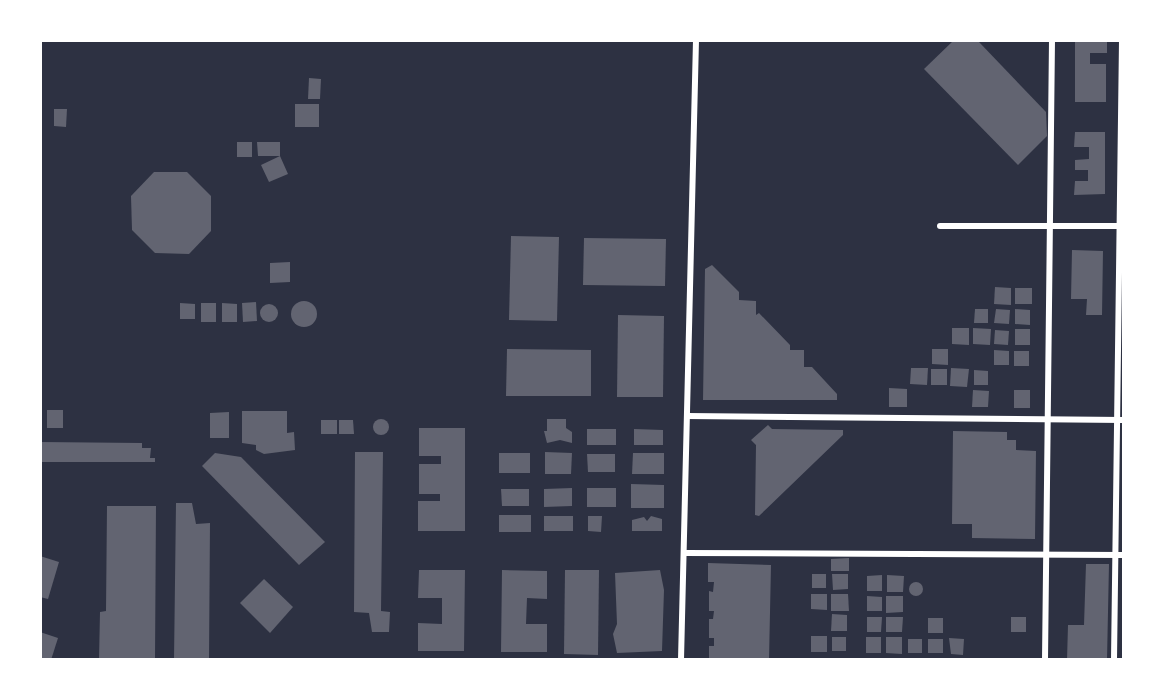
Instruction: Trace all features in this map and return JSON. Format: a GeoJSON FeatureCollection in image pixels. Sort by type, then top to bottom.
{"type":"FeatureCollection","features":[{"type":"Feature","properties":{"kind":"lane"},"geometry":{"type":"LineString","coordinates":[[681,660],[696,40]]}},
{"type":"Feature","properties":{"kind":"lane"},"geometry":{"type":"LineString","coordinates":[[1045,660],[1052,40]]}},
{"type":"Feature","properties":{"kind":"lane"},"geometry":{"type":"LineString","coordinates":[[1114,660],[1121,420],[1122,40]]}},
{"type":"Feature","properties":{"kind":"lane"},"geometry":{"type":"LineString","coordinates":[[940,226],[1122,226]]}},
{"type":"Feature","properties":{"kind":"lane"},"geometry":{"type":"LineString","coordinates":[[687,416],[1121,420]]}},
{"type":"Feature","properties":{"kind":"lane"},"geometry":{"type":"LineString","coordinates":[[684,553],[1124,555]]}},
{"type":"Feature","properties":{"kind":"building"},"geometry":{"type":"Polygon","coordinates":[[[1075,40],[1107,40],[1107,53],[1090,53],[1090,64],[1106,64],[1106,102],[1075,102],[1075,40]]]}},
{"type":"Feature","properties":{"kind":"building"},"geometry":{"type":"Polygon","coordinates":[[[953,41],[979,42],[1046,112],[1047,136],[1018,165],[924,69],[953,41]]]}},
{"type":"Feature","properties":{"kind":"building"},"geometry":{"type":"Polygon","coordinates":[[[309,78],[321,79],[320,99],[308,99],[309,78]]]}},
{"type":"Feature","properties":{"kind":"building"},"geometry":{"type":"Polygon","coordinates":[[[295,104],[319,104],[319,127],[295,127],[295,104]]]}},
{"type":"Feature","properties":{"kind":"building"},"geometry":{"type":"Polygon","coordinates":[[[54,109],[67,109],[66,127],[54,126],[54,109]]]}},
{"type":"Feature","properties":{"kind":"building"},"geometry":{"type":"Polygon","coordinates":[[[1075,132],[1105,132],[1105,194],[1074,195],[1075,181],[1088,181],[1088,170],[1075,170],[1075,160],[1089,159],[1089,147],[1074,147],[1075,132]]]}},
{"type":"Feature","properties":{"kind":"building"},"geometry":{"type":"Polygon","coordinates":[[[237,142],[252,142],[252,157],[237,157],[237,142]]]}},
{"type":"Feature","properties":{"kind":"building"},"geometry":{"type":"Polygon","coordinates":[[[257,142],[280,142],[280,156],[258,156],[257,142]]]}},
{"type":"Feature","properties":{"kind":"building"},"geometry":{"type":"Polygon","coordinates":[[[280,156],[288,174],[269,182],[261,165],[280,156]]]}},
{"type":"Feature","properties":{"kind":"building"},"geometry":{"type":"Polygon","coordinates":[[[154,172],[187,172],[211,196],[211,231],[189,254],[155,253],[132,230],[131,196],[154,172]]]}},
{"type":"Feature","properties":{"kind":"building"},"geometry":{"type":"Polygon","coordinates":[[[511,236],[559,237],[557,321],[509,320],[511,236]]]}},
{"type":"Feature","properties":{"kind":"building"},"geometry":{"type":"Polygon","coordinates":[[[584,238],[666,239],[665,286],[583,285],[584,238]]]}},
{"type":"Feature","properties":{"kind":"building"},"geometry":{"type":"Polygon","coordinates":[[[1072,250],[1103,251],[1102,315],[1086,315],[1087,299],[1071,299],[1072,250]]]}},
{"type":"Feature","properties":{"kind":"building"},"geometry":{"type":"Polygon","coordinates":[[[290,262],[290,282],[270,283],[270,263],[290,262]]]}},
{"type":"Feature","properties":{"kind":"building"},"geometry":{"type":"Polygon","coordinates":[[[712,265],[739,292],[739,300],[756,301],[756,315],[759,313],[790,345],[790,350],[804,350],[804,367],[812,367],[837,394],[837,400],[703,400],[705,269],[712,265]]]}},
{"type":"Feature","properties":{"kind":"building"},"geometry":{"type":"Polygon","coordinates":[[[995,287],[1011,288],[1011,305],[994,304],[995,287]]]}},
{"type":"Feature","properties":{"kind":"building"},"geometry":{"type":"Polygon","coordinates":[[[1015,288],[1032,288],[1032,304],[1015,304],[1015,288]]]}},
{"type":"Feature","properties":{"kind":"building"},"geometry":{"type":"Polygon","coordinates":[[[304,301],[313,305],[317,314],[313,323],[304,327],[295,323],[291,314],[295,305],[304,301]]]}},
{"type":"Feature","properties":{"kind":"building"},"geometry":{"type":"Polygon","coordinates":[[[256,302],[257,321],[243,322],[242,303],[256,302]]]}},
{"type":"Feature","properties":{"kind":"building"},"geometry":{"type":"Polygon","coordinates":[[[180,303],[195,304],[195,319],[180,319],[180,303]]]}},
{"type":"Feature","properties":{"kind":"building"},"geometry":{"type":"Polygon","coordinates":[[[201,303],[216,303],[216,322],[201,322],[201,303]]]}},
{"type":"Feature","properties":{"kind":"building"},"geometry":{"type":"Polygon","coordinates":[[[222,303],[237,304],[237,322],[222,322],[222,303]]]}},
{"type":"Feature","properties":{"kind":"building"},"geometry":{"type":"Polygon","coordinates":[[[269,304],[278,313],[269,322],[260,313],[269,304]]]}},
{"type":"Feature","properties":{"kind":"building"},"geometry":{"type":"Polygon","coordinates":[[[975,309],[988,309],[988,323],[974,323],[975,309]]]}},
{"type":"Feature","properties":{"kind":"building"},"geometry":{"type":"Polygon","coordinates":[[[996,309],[1010,310],[1009,324],[994,323],[996,309]]]}},
{"type":"Feature","properties":{"kind":"building"},"geometry":{"type":"Polygon","coordinates":[[[1015,309],[1030,310],[1030,325],[1015,324],[1015,309]]]}},
{"type":"Feature","properties":{"kind":"building"},"geometry":{"type":"Polygon","coordinates":[[[618,315],[664,316],[663,397],[617,397],[618,315]]]}},
{"type":"Feature","properties":{"kind":"building"},"geometry":{"type":"Polygon","coordinates":[[[952,328],[969,328],[969,345],[952,344],[952,328]]]}},
{"type":"Feature","properties":{"kind":"building"},"geometry":{"type":"Polygon","coordinates":[[[973,328],[991,329],[990,345],[973,344],[973,328]]]}},
{"type":"Feature","properties":{"kind":"building"},"geometry":{"type":"Polygon","coordinates":[[[1015,329],[1030,329],[1030,345],[1015,345],[1015,329]]]}},
{"type":"Feature","properties":{"kind":"building"},"geometry":{"type":"Polygon","coordinates":[[[995,330],[1009,331],[1008,345],[994,344],[995,330]]]}},
{"type":"Feature","properties":{"kind":"building"},"geometry":{"type":"Polygon","coordinates":[[[507,349],[591,350],[591,396],[506,396],[507,349]]]}},
{"type":"Feature","properties":{"kind":"building"},"geometry":{"type":"Polygon","coordinates":[[[932,349],[948,349],[948,365],[932,364],[932,349]]]}},
{"type":"Feature","properties":{"kind":"building"},"geometry":{"type":"Polygon","coordinates":[[[994,350],[1009,351],[1009,365],[994,365],[994,350]]]}},
{"type":"Feature","properties":{"kind":"building"},"geometry":{"type":"Polygon","coordinates":[[[1014,351],[1029,351],[1029,366],[1014,366],[1014,351]]]}},
{"type":"Feature","properties":{"kind":"building"},"geometry":{"type":"Polygon","coordinates":[[[911,368],[928,368],[927,385],[910,384],[911,368]]]}},
{"type":"Feature","properties":{"kind":"building"},"geometry":{"type":"Polygon","coordinates":[[[951,368],[969,369],[967,387],[950,386],[951,368]]]}},
{"type":"Feature","properties":{"kind":"building"},"geometry":{"type":"Polygon","coordinates":[[[931,369],[947,369],[947,385],[931,385],[931,369]]]}},
{"type":"Feature","properties":{"kind":"building"},"geometry":{"type":"Polygon","coordinates":[[[974,370],[988,371],[988,385],[974,385],[974,370]]]}},
{"type":"Feature","properties":{"kind":"building"},"geometry":{"type":"Polygon","coordinates":[[[889,388],[907,389],[907,407],[889,407],[889,388]]]}},
{"type":"Feature","properties":{"kind":"building"},"geometry":{"type":"Polygon","coordinates":[[[973,390],[989,391],[988,407],[972,407],[973,390]]]}},
{"type":"Feature","properties":{"kind":"building"},"geometry":{"type":"Polygon","coordinates":[[[1014,390],[1030,390],[1030,408],[1014,408],[1014,390]]]}},
{"type":"Feature","properties":{"kind":"building"},"geometry":{"type":"Polygon","coordinates":[[[47,410],[63,410],[63,428],[47,428],[47,410]]]}},
{"type":"Feature","properties":{"kind":"building"},"geometry":{"type":"Polygon","coordinates":[[[242,411],[287,411],[287,433],[294,432],[295,450],[264,454],[256,450],[256,445],[242,443],[242,411]]]}},
{"type":"Feature","properties":{"kind":"building"},"geometry":{"type":"Polygon","coordinates":[[[229,412],[229,438],[210,438],[210,413],[229,412]]]}},
{"type":"Feature","properties":{"kind":"building"},"geometry":{"type":"Polygon","coordinates":[[[378,419],[384,419],[389,427],[387,433],[378,435],[373,430],[373,424],[378,419]]]}},
{"type":"Feature","properties":{"kind":"building"},"geometry":{"type":"Polygon","coordinates":[[[547,419],[566,419],[566,428],[572,432],[572,443],[560,440],[547,443],[544,431],[547,431],[547,419]]]}},
{"type":"Feature","properties":{"kind":"building"},"geometry":{"type":"Polygon","coordinates":[[[321,420],[337,420],[337,434],[321,434],[321,420]]]}},
{"type":"Feature","properties":{"kind":"building"},"geometry":{"type":"Polygon","coordinates":[[[339,420],[353,420],[354,434],[339,434],[339,420]]]}},
{"type":"Feature","properties":{"kind":"building"},"geometry":{"type":"Polygon","coordinates":[[[768,425],[772,429],[843,430],[843,435],[759,516],[755,515],[756,445],[751,440],[768,425]]]}},
{"type":"Feature","properties":{"kind":"building"},"geometry":{"type":"Polygon","coordinates":[[[419,428],[465,428],[465,531],[418,531],[418,501],[440,501],[440,494],[419,494],[419,464],[441,464],[441,456],[419,456],[419,428]]]}},
{"type":"Feature","properties":{"kind":"building"},"geometry":{"type":"Polygon","coordinates":[[[587,429],[616,429],[616,445],[587,445],[587,429]]]}},
{"type":"Feature","properties":{"kind":"building"},"geometry":{"type":"Polygon","coordinates":[[[634,429],[663,430],[663,445],[634,445],[634,429]]]}},
{"type":"Feature","properties":{"kind":"building"},"geometry":{"type":"Polygon","coordinates":[[[953,431],[1007,432],[1007,440],[1016,440],[1016,450],[1036,451],[1035,539],[972,538],[972,524],[952,524],[953,431]]]}},
{"type":"Feature","properties":{"kind":"building"},"geometry":{"type":"Polygon","coordinates":[[[40,442],[142,443],[142,448],[151,448],[150,458],[155,458],[155,462],[40,462],[40,442]]]}},
{"type":"Feature","properties":{"kind":"building"},"geometry":{"type":"Polygon","coordinates":[[[355,452],[383,452],[381,611],[390,612],[389,632],[372,632],[369,613],[354,612],[355,452]]]}},
{"type":"Feature","properties":{"kind":"building"},"geometry":{"type":"Polygon","coordinates":[[[545,452],[572,453],[571,474],[545,474],[545,452]]]}},
{"type":"Feature","properties":{"kind":"building"},"geometry":{"type":"Polygon","coordinates":[[[215,453],[241,457],[325,542],[299,565],[202,466],[215,453]]]}},
{"type":"Feature","properties":{"kind":"building"},"geometry":{"type":"Polygon","coordinates":[[[499,453],[530,453],[530,473],[499,473],[499,453]]]}},
{"type":"Feature","properties":{"kind":"building"},"geometry":{"type":"Polygon","coordinates":[[[633,453],[664,453],[664,474],[632,474],[633,453]]]}},
{"type":"Feature","properties":{"kind":"building"},"geometry":{"type":"Polygon","coordinates":[[[587,454],[615,454],[615,472],[588,472],[587,454]]]}},
{"type":"Feature","properties":{"kind":"building"},"geometry":{"type":"Polygon","coordinates":[[[631,484],[664,485],[664,508],[631,508],[631,484]]]}},
{"type":"Feature","properties":{"kind":"building"},"geometry":{"type":"Polygon","coordinates":[[[572,488],[572,506],[544,507],[544,489],[572,488]]]}},
{"type":"Feature","properties":{"kind":"building"},"geometry":{"type":"Polygon","coordinates":[[[587,488],[616,488],[616,507],[587,507],[587,488]]]}},
{"type":"Feature","properties":{"kind":"building"},"geometry":{"type":"Polygon","coordinates":[[[501,489],[529,489],[529,506],[502,506],[501,489]]]}},
{"type":"Feature","properties":{"kind":"building"},"geometry":{"type":"Polygon","coordinates":[[[176,503],[192,503],[196,524],[210,523],[209,660],[174,660],[176,503]]]}},
{"type":"Feature","properties":{"kind":"building"},"geometry":{"type":"Polygon","coordinates":[[[107,506],[156,506],[155,660],[99,660],[100,612],[106,611],[107,506]]]}},
{"type":"Feature","properties":{"kind":"building"},"geometry":{"type":"Polygon","coordinates":[[[499,515],[531,515],[531,532],[499,532],[499,515]]]}},
{"type":"Feature","properties":{"kind":"building"},"geometry":{"type":"Polygon","coordinates":[[[544,516],[573,516],[573,531],[544,531],[544,516]]]}},
{"type":"Feature","properties":{"kind":"building"},"geometry":{"type":"Polygon","coordinates":[[[588,516],[602,516],[601,532],[588,531],[588,516]]]}},
{"type":"Feature","properties":{"kind":"building"},"geometry":{"type":"Polygon","coordinates":[[[651,516],[662,519],[662,531],[632,531],[632,520],[644,517],[647,521],[651,516]]]}},
{"type":"Feature","properties":{"kind":"building"},"geometry":{"type":"Polygon","coordinates":[[[40,556],[59,562],[48,599],[40,597],[40,556]]]}},
{"type":"Feature","properties":{"kind":"building"},"geometry":{"type":"Polygon","coordinates":[[[849,558],[849,571],[831,571],[831,559],[849,558]]]}},
{"type":"Feature","properties":{"kind":"building"},"geometry":{"type":"Polygon","coordinates":[[[708,563],[771,565],[769,660],[709,660],[709,646],[714,646],[714,638],[709,638],[709,619],[713,619],[714,611],[709,611],[709,591],[713,592],[714,582],[708,582],[708,563]]]}},
{"type":"Feature","properties":{"kind":"building"},"geometry":{"type":"Polygon","coordinates":[[[1086,564],[1109,564],[1107,660],[1067,660],[1068,625],[1084,625],[1086,564]]]}},
{"type":"Feature","properties":{"kind":"building"},"geometry":{"type":"Polygon","coordinates":[[[419,570],[465,570],[464,651],[418,651],[418,623],[442,624],[442,598],[418,598],[419,570]]]}},
{"type":"Feature","properties":{"kind":"building"},"geometry":{"type":"Polygon","coordinates":[[[502,570],[547,571],[547,599],[527,598],[526,624],[547,624],[547,652],[501,652],[502,570]]]}},
{"type":"Feature","properties":{"kind":"building"},"geometry":{"type":"Polygon","coordinates":[[[565,570],[599,570],[598,655],[564,654],[565,570]]]}},
{"type":"Feature","properties":{"kind":"building"},"geometry":{"type":"Polygon","coordinates":[[[660,570],[664,590],[662,651],[617,653],[613,634],[617,624],[615,573],[660,570]]]}},
{"type":"Feature","properties":{"kind":"building"},"geometry":{"type":"Polygon","coordinates":[[[812,574],[826,574],[826,588],[812,588],[812,574]]]}},
{"type":"Feature","properties":{"kind":"building"},"geometry":{"type":"Polygon","coordinates":[[[832,574],[848,574],[848,589],[833,590],[832,574]]]}},
{"type":"Feature","properties":{"kind":"building"},"geometry":{"type":"Polygon","coordinates":[[[882,575],[882,591],[867,591],[867,576],[882,575]]]}},
{"type":"Feature","properties":{"kind":"building"},"geometry":{"type":"Polygon","coordinates":[[[887,575],[904,576],[903,592],[887,592],[887,575]]]}},
{"type":"Feature","properties":{"kind":"building"},"geometry":{"type":"Polygon","coordinates":[[[264,579],[293,607],[270,633],[240,603],[264,579]]]}},
{"type":"Feature","properties":{"kind":"building"},"geometry":{"type":"Polygon","coordinates":[[[916,582],[923,589],[916,596],[909,589],[916,582]]]}},
{"type":"Feature","properties":{"kind":"building"},"geometry":{"type":"Polygon","coordinates":[[[811,594],[827,594],[827,610],[811,609],[811,594]]]}},
{"type":"Feature","properties":{"kind":"building"},"geometry":{"type":"Polygon","coordinates":[[[831,594],[848,594],[849,611],[831,611],[831,594]]]}},
{"type":"Feature","properties":{"kind":"building"},"geometry":{"type":"Polygon","coordinates":[[[867,596],[882,597],[882,611],[867,611],[867,596]]]}},
{"type":"Feature","properties":{"kind":"building"},"geometry":{"type":"Polygon","coordinates":[[[886,596],[903,596],[903,612],[886,613],[886,596]]]}},
{"type":"Feature","properties":{"kind":"building"},"geometry":{"type":"Polygon","coordinates":[[[832,614],[847,615],[847,631],[831,631],[832,614]]]}},
{"type":"Feature","properties":{"kind":"building"},"geometry":{"type":"Polygon","coordinates":[[[867,617],[882,617],[881,632],[867,632],[867,617]]]}},
{"type":"Feature","properties":{"kind":"building"},"geometry":{"type":"Polygon","coordinates":[[[886,617],[903,617],[902,632],[886,632],[886,617]]]}},
{"type":"Feature","properties":{"kind":"building"},"geometry":{"type":"Polygon","coordinates":[[[1011,617],[1026,617],[1026,632],[1011,632],[1011,617]]]}},
{"type":"Feature","properties":{"kind":"building"},"geometry":{"type":"Polygon","coordinates":[[[928,618],[943,618],[943,633],[928,633],[928,618]]]}},
{"type":"Feature","properties":{"kind":"building"},"geometry":{"type":"Polygon","coordinates":[[[40,632],[58,638],[51,660],[40,660],[40,632]]]}},
{"type":"Feature","properties":{"kind":"building"},"geometry":{"type":"Polygon","coordinates":[[[811,636],[827,636],[827,652],[811,652],[811,636]]]}},
{"type":"Feature","properties":{"kind":"building"},"geometry":{"type":"Polygon","coordinates":[[[832,637],[846,637],[846,651],[832,651],[832,637]]]}},
{"type":"Feature","properties":{"kind":"building"},"geometry":{"type":"Polygon","coordinates":[[[866,637],[881,637],[881,653],[866,653],[866,637]]]}},
{"type":"Feature","properties":{"kind":"building"},"geometry":{"type":"Polygon","coordinates":[[[886,637],[902,637],[902,654],[886,653],[886,637]]]}},
{"type":"Feature","properties":{"kind":"building"},"geometry":{"type":"Polygon","coordinates":[[[949,638],[964,639],[963,655],[951,654],[949,638]]]}},
{"type":"Feature","properties":{"kind":"building"},"geometry":{"type":"Polygon","coordinates":[[[908,639],[922,639],[922,653],[908,653],[908,639]]]}},
{"type":"Feature","properties":{"kind":"building"},"geometry":{"type":"Polygon","coordinates":[[[928,639],[943,639],[943,653],[928,653],[928,639]]]}}]}
